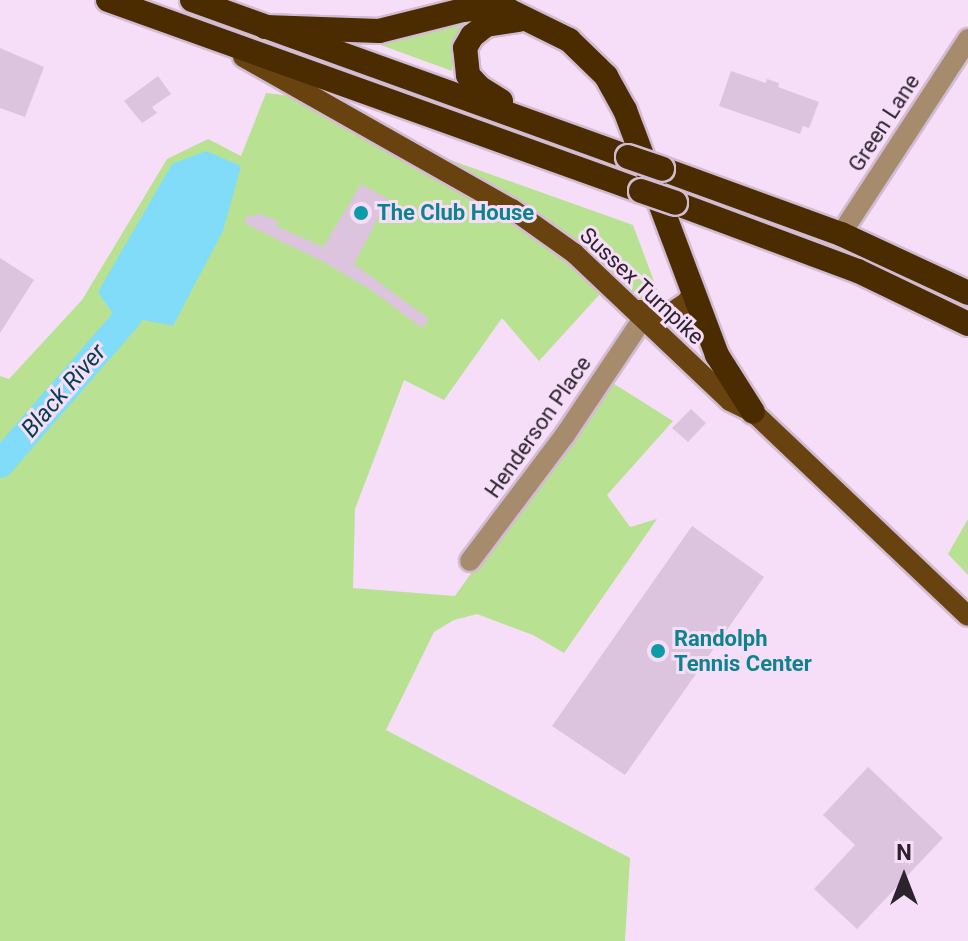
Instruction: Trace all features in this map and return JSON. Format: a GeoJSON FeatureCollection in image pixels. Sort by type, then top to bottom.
{"type":"FeatureCollection","features":[{"type":"Feature","properties":{"kind":"highway"},"geometry":{"type":"LineString","coordinates":[[108,0],[858,271],[968,324]]}},
{"type":"Feature","properties":{"kind":"highway"},"geometry":{"type":"LineString","coordinates":[[192,0],[841,234],[968,293]]}},
{"type":"Feature","properties":{"kind":"highway"},"geometry":{"type":"LineString","coordinates":[[243,0],[264,26],[379,31],[463,10],[490,7],[533,22],[578,47],[597,65],[615,91],[717,355],[733,386],[753,412]]}},
{"type":"Feature","properties":{"kind":"highway"},"geometry":{"type":"LineString","coordinates":[[533,22],[510,20],[486,25],[468,42],[464,62],[468,75],[479,87],[548,128]]}},
{"type":"Feature","properties":{"kind":"main road","name":"Sussex Turnpike"},"geometry":{"type":"LineString","coordinates":[[194,31],[331,104],[512,209],[574,253],[730,401],[753,412],[968,616]]}},
{"type":"Feature","properties":{"kind":"main road"},"geometry":{"type":"LineString","coordinates":[[640,315],[669,314],[687,302],[693,292]]}},
{"type":"Feature","properties":{"kind":"street","name":"Green Lane"},"geometry":{"type":"LineString","coordinates":[[841,234],[968,39]]}},
{"type":"Feature","properties":{"kind":"street","name":"Henderson Place"},"geometry":{"type":"LineString","coordinates":[[470,561],[565,435],[640,315]]}},
{"type":"Feature","properties":{"kind":"green space"},"geometry":{"type":"Polygon","coordinates":[[[480,16],[455,51],[452,71],[367,40],[480,16]]]}},
{"type":"Feature","properties":{"kind":"green space"},"geometry":{"type":"Polygon","coordinates":[[[266,93],[299,97],[411,146],[633,225],[677,343],[610,283],[539,361],[502,318],[444,400],[404,380],[355,509],[353,588],[455,596],[608,380],[673,421],[607,495],[630,527],[657,519],[564,653],[533,635],[477,614],[454,620],[434,632],[386,730],[630,858],[625,941],[0,941],[0,376],[9,379],[82,300],[167,159],[208,139],[241,156],[266,93]]]}},
{"type":"Feature","properties":{"kind":"green space"},"geometry":{"type":"Polygon","coordinates":[[[968,519],[968,575],[948,554],[968,519]]]}},
{"type":"Feature","properties":{"kind":"water"},"geometry":{"type":"Polygon","coordinates":[[[206,151],[241,166],[223,231],[173,326],[113,314],[98,292],[172,164],[206,151]]]}},
{"type":"Feature","properties":{"kind":"building"},"geometry":{"type":"Polygon","coordinates":[[[0,48],[44,67],[25,117],[0,108],[0,48]]]}},
{"type":"Feature","properties":{"kind":"building"},"geometry":{"type":"Polygon","coordinates":[[[731,71],[766,83],[767,79],[779,83],[778,87],[819,102],[809,128],[803,126],[800,134],[719,106],[731,71]]]}},
{"type":"Feature","properties":{"kind":"building"},"geometry":{"type":"Polygon","coordinates":[[[158,76],[171,94],[152,107],[157,113],[142,123],[124,101],[158,76]]]}},
{"type":"Feature","properties":{"kind":"building"},"geometry":{"type":"Polygon","coordinates":[[[361,184],[388,199],[354,264],[429,319],[422,328],[374,292],[324,262],[244,223],[248,214],[255,217],[257,213],[278,221],[276,226],[323,247],[361,184]]]}},
{"type":"Feature","properties":{"kind":"building"},"geometry":{"type":"Polygon","coordinates":[[[0,258],[34,280],[0,333],[0,258]]]}},
{"type":"Feature","properties":{"kind":"building"},"geometry":{"type":"Polygon","coordinates":[[[691,409],[706,423],[688,442],[672,428],[691,409]]]}},
{"type":"Feature","properties":{"kind":"building","name":"Randolph Tennis Center"},"geometry":{"type":"Polygon","coordinates":[[[692,526],[764,577],[625,775],[552,726],[692,526]]]}},
{"type":"Feature","properties":{"kind":"building"},"geometry":{"type":"Polygon","coordinates":[[[868,767],[943,838],[857,929],[814,889],[855,845],[823,815],[868,767]]]}},
{"type":"Feature","properties":{"kind":"waterway","name":"Black River"},"geometry":{"type":"LineString","coordinates":[[0,464],[128,317]]}},
{"type":"Feature","properties":{"kind":"place","name":"The Club House"},"geometry":{"type":"Point","coordinates":[361,213]}},
{"type":"Feature","properties":{"kind":"place","name":"Randolph Tennis Center"},"geometry":{"type":"Point","coordinates":[658,651]}}]}
